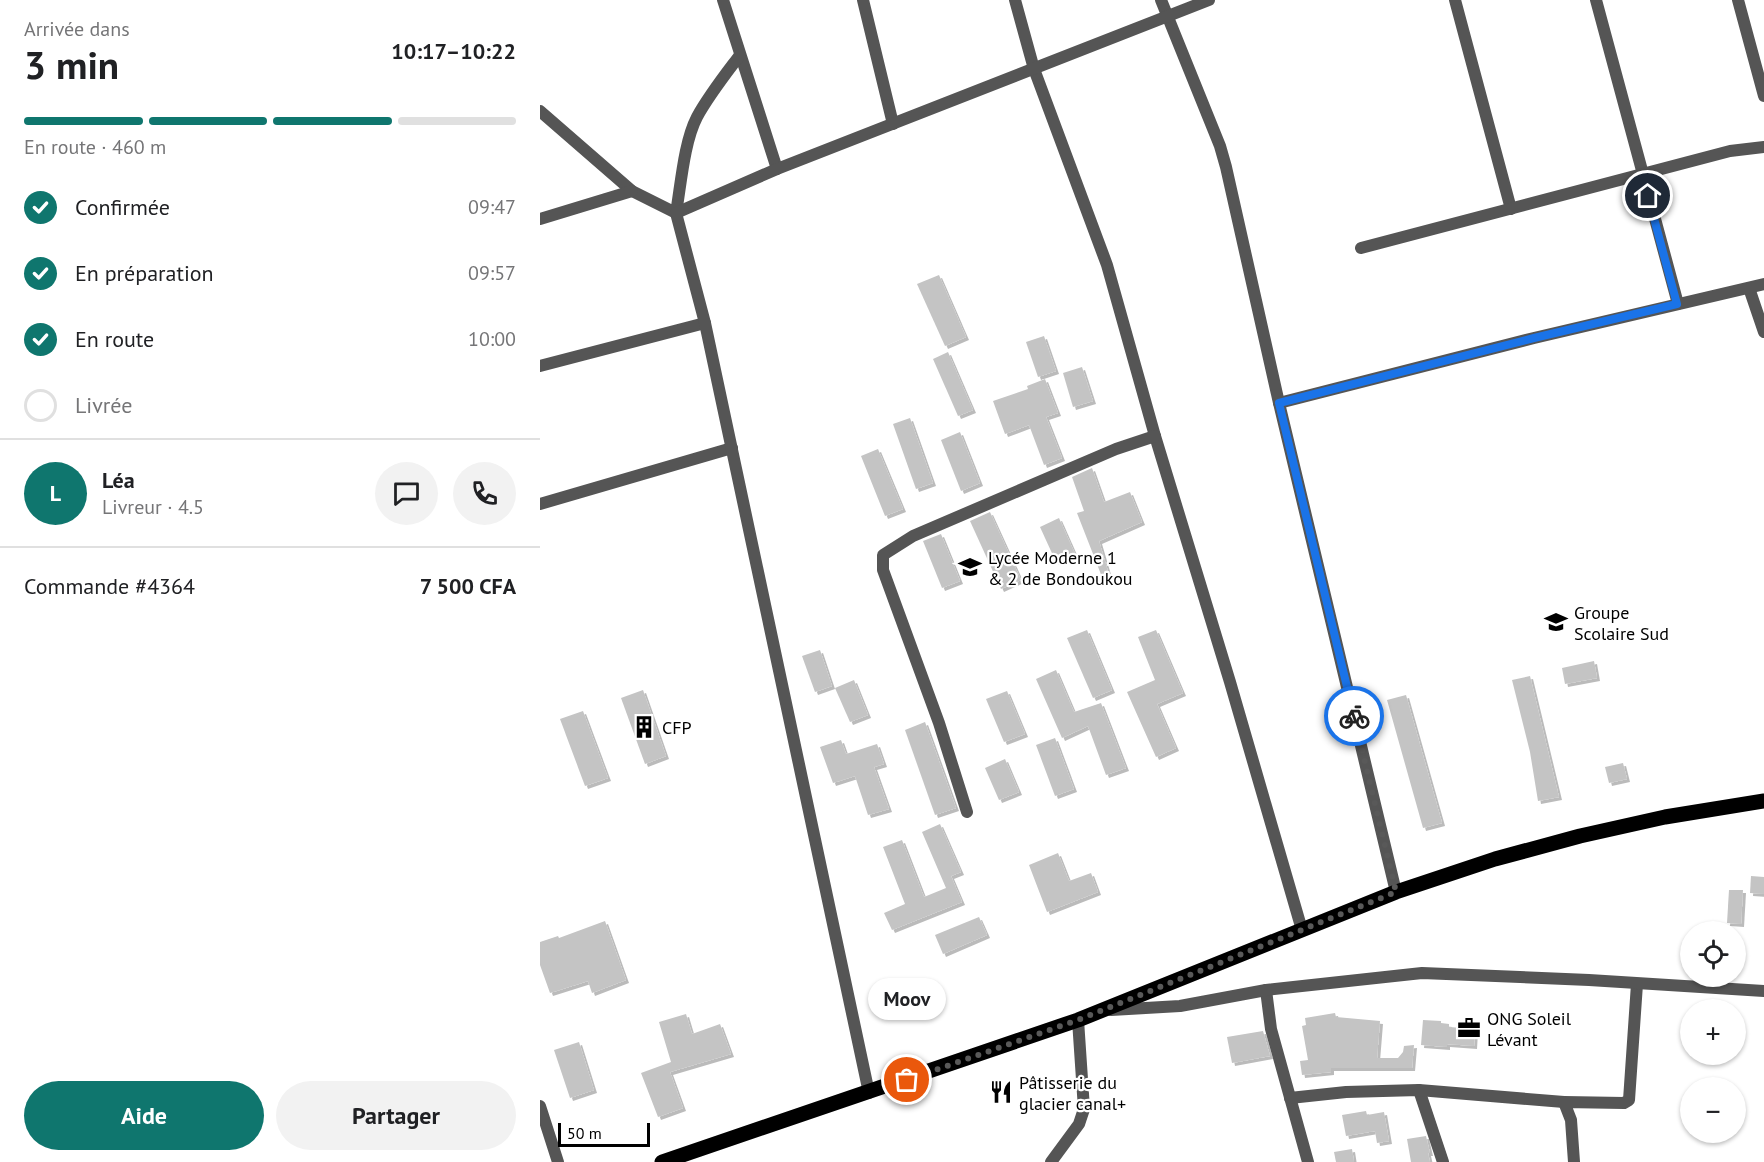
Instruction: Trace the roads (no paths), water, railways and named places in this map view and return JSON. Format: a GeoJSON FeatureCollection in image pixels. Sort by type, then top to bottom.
{"type":"FeatureCollection","features":[{"type":"Feature","properties":{"kind":"main road"},"geometry":{"type":"LineString","coordinates":[[662,1162],[1078,1020],[1396,892],[1495,859],[1580,836],[1665,817],[1764,801]]}},
{"type":"Feature","properties":{"kind":"street"},"geometry":{"type":"LineString","coordinates":[[723,0],[777,169]]}},
{"type":"Feature","properties":{"kind":"street"},"geometry":{"type":"LineString","coordinates":[[863,0],[893,123]]}},
{"type":"Feature","properties":{"kind":"street"},"geometry":{"type":"LineString","coordinates":[[1015,0],[1034,69],[1107,266],[1155,436],[1227,671],[1302,930]]}},
{"type":"Feature","properties":{"kind":"street"},"geometry":{"type":"LineString","coordinates":[[1161,0],[1220,146],[1396,892]]}},
{"type":"Feature","properties":{"kind":"street"},"geometry":{"type":"LineString","coordinates":[[676,213],[777,169],[1209,0]]}},
{"type":"Feature","properties":{"kind":"street"},"geometry":{"type":"LineString","coordinates":[[1455,0],[1511,209]]}},
{"type":"Feature","properties":{"kind":"street"},"geometry":{"type":"LineString","coordinates":[[1596,0],[1677,304]]}},
{"type":"Feature","properties":{"kind":"street"},"geometry":{"type":"LineString","coordinates":[[1738,0],[1764,96]]}},
{"type":"Feature","properties":{"kind":"street"},"geometry":{"type":"LineString","coordinates":[[740,55],[717,85],[696,119],[686,156],[676,213],[705,323],[869,1093]]}},
{"type":"Feature","properties":{"kind":"street"},"geometry":{"type":"LineString","coordinates":[[540,111],[632,191],[676,213]]}},
{"type":"Feature","properties":{"kind":"street"},"geometry":{"type":"LineString","coordinates":[[1361,248],[1730,151],[1764,147]]}},
{"type":"Feature","properties":{"kind":"street"},"geometry":{"type":"LineString","coordinates":[[540,219],[632,191]]}},
{"type":"Feature","properties":{"kind":"street"},"geometry":{"type":"LineString","coordinates":[[1279,403],[1534,338],[1764,284]]}},
{"type":"Feature","properties":{"kind":"street"},"geometry":{"type":"LineString","coordinates":[[1749,288],[1764,332]]}},
{"type":"Feature","properties":{"kind":"street"},"geometry":{"type":"LineString","coordinates":[[540,366],[705,323]]}},
{"type":"Feature","properties":{"kind":"street"},"geometry":{"type":"LineString","coordinates":[[967,812],[939,723],[883,570],[883,555],[913,536],[1116,449],[1155,436]]}},
{"type":"Feature","properties":{"kind":"street"},"geometry":{"type":"LineString","coordinates":[[540,504],[732,447]]}},
{"type":"Feature","properties":{"kind":"street"},"geometry":{"type":"LineString","coordinates":[[1104,1010],[1180,1006],[1266,990],[1422,973],[1764,991]]}},
{"type":"Feature","properties":{"kind":"street"},"geometry":{"type":"LineString","coordinates":[[1290,1098],[1346,1092],[1419,1090],[1564,1102],[1624,1103],[1629,1100],[1637,984]]}},
{"type":"Feature","properties":{"kind":"street"},"geometry":{"type":"LineString","coordinates":[[1266,990],[1270,1029],[1308,1162]]}},
{"type":"Feature","properties":{"kind":"street"},"geometry":{"type":"LineString","coordinates":[[1051,1162],[1078,1124],[1084,1108],[1078,1020]]}},
{"type":"Feature","properties":{"kind":"street"},"geometry":{"type":"LineString","coordinates":[[1419,1090],[1443,1162]]}},
{"type":"Feature","properties":{"kind":"street"},"geometry":{"type":"LineString","coordinates":[[1564,1102],[1571,1120],[1574,1162]]}},
{"type":"Feature","properties":{"kind":"street"},"geometry":{"type":"LineString","coordinates":[[540,1106],[558,1162]]}},
{"type":"Feature","properties":{"kind":"place","name":"Lycée Moderne 1 & 2 de Bondoukou"},"geometry":{"type":"Point","coordinates":[970,567]}},
{"type":"Feature","properties":{"kind":"place","name":"Groupe Scolaire Sud"},"geometry":{"type":"Point","coordinates":[1556,622]}},
{"type":"Feature","properties":{"kind":"place","name":"CFP"},"geometry":{"type":"Point","coordinates":[644,727]}},
{"type":"Feature","properties":{"kind":"place","name":"ONG Soleil Lévant"},"geometry":{"type":"Point","coordinates":[1469,1028]}},
{"type":"Feature","properties":{"kind":"place","name":"Moov"},"geometry":{"type":"Point","coordinates":[907,1080]}},
{"type":"Feature","properties":{"kind":"place","name":"Pâtisserie du glacier canal+"},"geometry":{"type":"Point","coordinates":[1001,1092]}}]}
